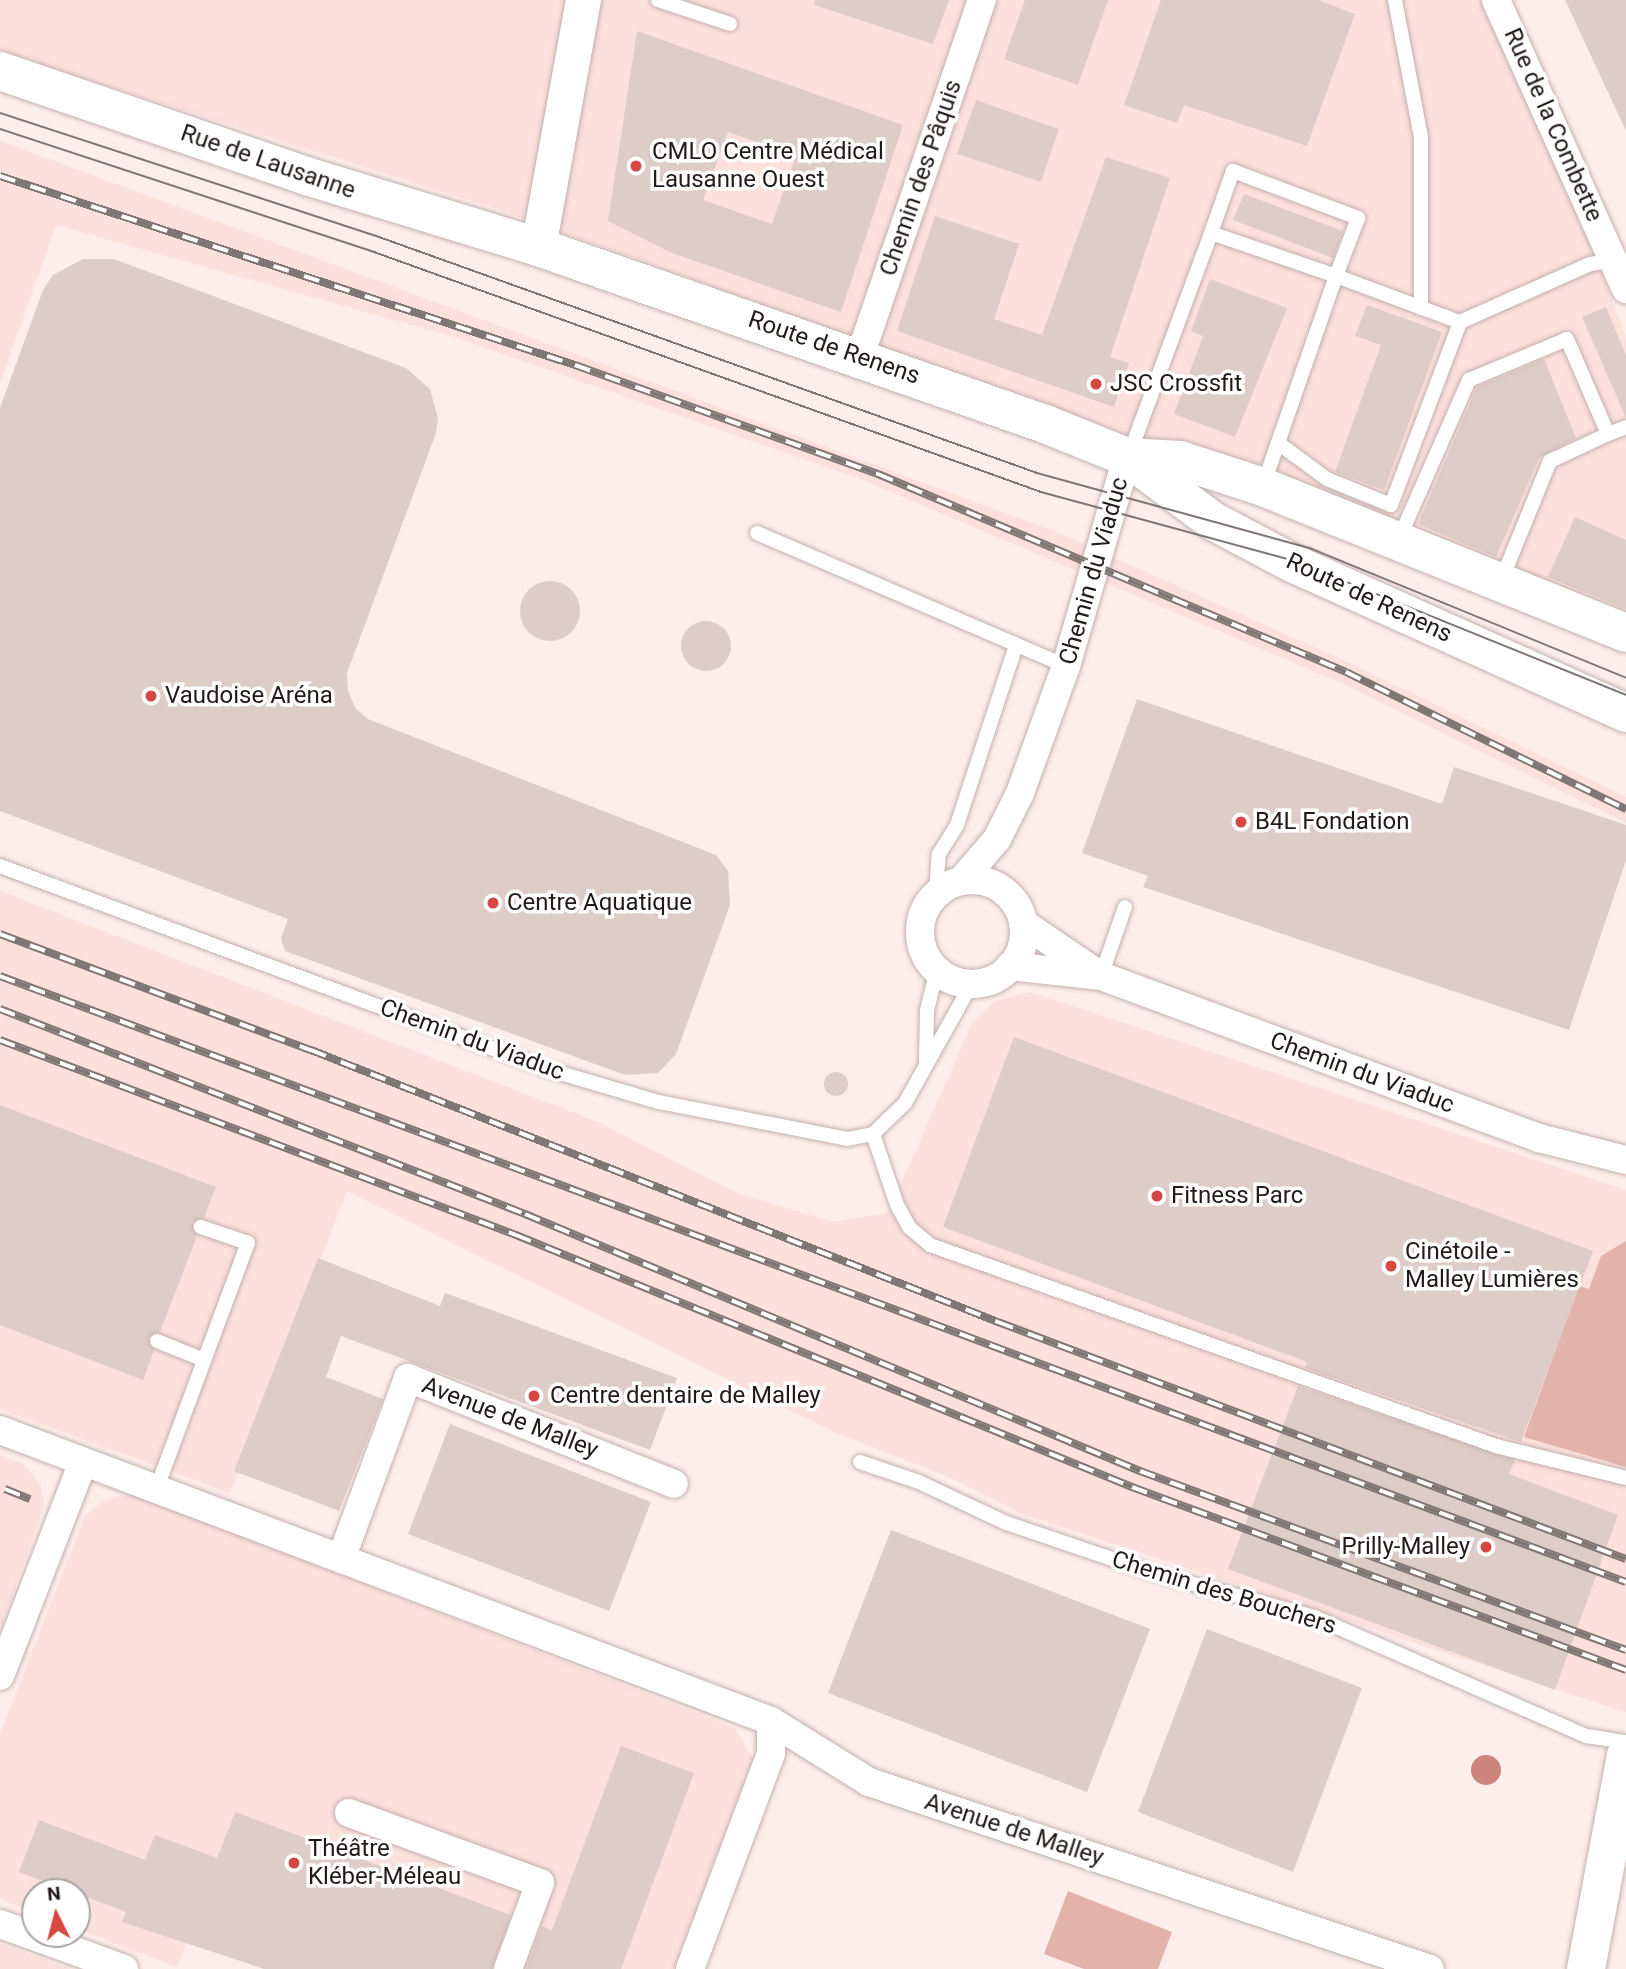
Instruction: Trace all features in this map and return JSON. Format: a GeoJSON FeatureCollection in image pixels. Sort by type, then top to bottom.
{"type":"FeatureCollection","features":[{"type":"Feature","properties":{"kind":"main road","name":"Rue de Lausanne"},"geometry":{"type":"LineString","coordinates":[[0,71],[319,180],[538,247]]}},
{"type":"Feature","properties":{"kind":"main road","name":"Route de Renens"},"geometry":{"type":"LineString","coordinates":[[538,247],[860,356],[1128,457],[1213,521],[1292,563],[1626,713]]}},
{"type":"Feature","properties":{"kind":"main road","name":"Route de Renens"},"geometry":{"type":"LineString","coordinates":[[1128,457],[1180,460],[1263,488],[1626,633]]}},
{"type":"Feature","properties":{"kind":"main road"},"geometry":{"type":"LineString","coordinates":[[1586,1969],[1626,1756]]}},
{"type":"Feature","properties":{"kind":"street"},"geometry":{"type":"LineString","coordinates":[[538,247],[583,0]]}},
{"type":"Feature","properties":{"kind":"street","name":"Chemin des Pâquis"},"geometry":{"type":"LineString","coordinates":[[860,356],[982,0]]}},
{"type":"Feature","properties":{"kind":"street","name":"Rue de la Combette"},"geometry":{"type":"LineString","coordinates":[[1496,0],[1626,289]]}},
{"type":"Feature","properties":{"kind":"street","name":"Chemin du Viaduc"},"geometry":{"type":"LineString","coordinates":[[961,881],[997,839],[1020,793],[1066,666],[1128,457]]}},
{"type":"Feature","properties":{"kind":"street"},"geometry":{"type":"LineString","coordinates":[[997,839],[1009,894],[1023,923],[1019,954],[1010,967],[986,982],[972,983],[937,970],[920,932],[936,893],[961,881],[978,880],[1009,894]]}},
{"type":"Feature","properties":{"kind":"street","name":"Chemin du Viaduc"},"geometry":{"type":"LineString","coordinates":[[1023,923],[1101,976],[1538,1138],[1626,1160]]}},
{"type":"Feature","properties":{"kind":"street","name":"Chemin du Viaduc"},"geometry":{"type":"LineString","coordinates":[[1010,967],[1101,976]]}},
{"type":"Feature","properties":{"kind":"street","name":"Avenue de Malley"},"geometry":{"type":"LineString","coordinates":[[341,1559],[408,1378],[674,1484]]}},
{"type":"Feature","properties":{"kind":"street","name":"Avenue de Malley"},"geometry":{"type":"LineString","coordinates":[[0,1430],[771,1721],[869,1782],[1430,1969]]}},
{"type":"Feature","properties":{"kind":"street"},"geometry":{"type":"LineString","coordinates":[[0,1676],[83,1462]]}},
{"type":"Feature","properties":{"kind":"street"},"geometry":{"type":"LineString","coordinates":[[690,1969],[771,1754],[771,1721]]}},
{"type":"Feature","properties":{"kind":"street"},"geometry":{"type":"LineString","coordinates":[[349,1813],[540,1883],[508,1969]]}},
{"type":"Feature","properties":{"kind":"street"},"geometry":{"type":"LineString","coordinates":[[0,1924],[124,1969]]}},
{"type":"Feature","properties":{"kind":"lane"},"geometry":{"type":"LineString","coordinates":[[659,0],[730,24]]}},
{"type":"Feature","properties":{"kind":"lane"},"geometry":{"type":"LineString","coordinates":[[1395,0],[1421,137],[1421,308]]}},
{"type":"Feature","properties":{"kind":"lane"},"geometry":{"type":"LineString","coordinates":[[1128,457],[1233,171],[1358,218],[1263,488]]}},
{"type":"Feature","properties":{"kind":"lane"},"geometry":{"type":"LineString","coordinates":[[1210,233],[1460,322],[1590,264],[1614,260]]}},
{"type":"Feature","properties":{"kind":"lane"},"geometry":{"type":"LineString","coordinates":[[1278,443],[1327,479],[1391,505],[1460,322]]}},
{"type":"Feature","properties":{"kind":"lane"},"geometry":{"type":"LineString","coordinates":[[1398,542],[1469,380],[1567,340],[1608,434]]}},
{"type":"Feature","properties":{"kind":"lane"},"geometry":{"type":"LineString","coordinates":[[1501,583],[1550,461],[1626,427]]}},
{"type":"Feature","properties":{"kind":"lane"},"geometry":{"type":"LineString","coordinates":[[757,533],[1066,666]]}},
{"type":"Feature","properties":{"kind":"lane"},"geometry":{"type":"LineString","coordinates":[[936,893],[939,854],[957,825],[1016,646]]}},
{"type":"Feature","properties":{"kind":"lane","name":"Chemin du Viaduc"},"geometry":{"type":"LineString","coordinates":[[0,866],[550,1070],[689,1108],[847,1139],[873,1134]]}},
{"type":"Feature","properties":{"kind":"lane"},"geometry":{"type":"LineString","coordinates":[[1101,976],[1125,907]]}},
{"type":"Feature","properties":{"kind":"lane"},"geometry":{"type":"LineString","coordinates":[[926,1063],[927,1010],[937,970]]}},
{"type":"Feature","properties":{"kind":"lane"},"geometry":{"type":"LineString","coordinates":[[972,983],[956,1020],[926,1063],[905,1103],[873,1134],[897,1205],[910,1228],[930,1245],[1496,1446],[1626,1478]]}},
{"type":"Feature","properties":{"kind":"lane"},"geometry":{"type":"LineString","coordinates":[[156,1490],[248,1243],[201,1227]]}},
{"type":"Feature","properties":{"kind":"lane"},"geometry":{"type":"LineString","coordinates":[[157,1341],[204,1360]]}},
{"type":"Feature","properties":{"kind":"lane","name":"Chemin des Bouchers"},"geometry":{"type":"LineString","coordinates":[[860,1462],[919,1482],[1006,1523],[1150,1572],[1314,1617],[1587,1737],[1626,1742]]}},
{"type":"Feature","properties":{"kind":"shaded area"},"geometry":{"type":"Polygon","coordinates":[[[0,0],[1481,0],[1562,167],[1626,338],[1626,620],[1269,485],[497,209],[6,54],[0,49],[0,0]]]}},
{"type":"Feature","properties":{"kind":"shaded area"},"geometry":{"type":"Polygon","coordinates":[[[0,141],[1059,533],[1350,663],[1626,797],[1626,823],[1341,683],[858,478],[451,336],[56,225],[0,383],[0,141]]]}},
{"type":"Feature","properties":{"kind":"shaded area"},"geometry":{"type":"Polygon","coordinates":[[[0,891],[598,1122],[739,1194],[834,1222],[888,1213],[972,1024],[995,1001],[1030,992],[1626,1190],[1626,1712],[1022,1514],[951,1478],[836,1433],[347,1191],[230,1493],[0,1409],[0,891]]]}},
{"type":"Feature","properties":{"kind":"shaded area"},"geometry":{"type":"Polygon","coordinates":[[[1626,1241],[1626,1467],[1524,1437],[1579,1286],[1589,1289],[1601,1256],[1626,1241]]]}},
{"type":"Feature","properties":{"kind":"shaded area"},"geometry":{"type":"Polygon","coordinates":[[[0,1455],[24,1464],[41,1486],[44,1506],[0,1631],[0,1455]]]}},
{"type":"Feature","properties":{"kind":"shaded area"},"geometry":{"type":"Polygon","coordinates":[[[133,1494],[735,1728],[753,1759],[673,1969],[264,1969],[187,1941],[177,1967],[91,1934],[91,1878],[21,1878],[21,1907],[0,1899],[0,1734],[85,1516],[105,1500],[133,1494]]]}},
{"type":"Feature","properties":{"kind":"shaded area"},"geometry":{"type":"Polygon","coordinates":[[[1486,1755],[1497,1759],[1501,1770],[1497,1781],[1486,1785],[1475,1781],[1471,1770],[1475,1759],[1486,1755]]]}},
{"type":"Feature","properties":{"kind":"shaded area"},"geometry":{"type":"Polygon","coordinates":[[[1068,1891],[1172,1932],[1158,1969],[1084,1969],[1044,1954],[1068,1891]]]}},
{"type":"Feature","properties":{"kind":"shaded area"},"geometry":{"type":"Polygon","coordinates":[[[0,1944],[70,1969],[0,1969],[0,1944]]]}},
{"type":"Feature","properties":{"kind":"building"},"geometry":{"type":"Polygon","coordinates":[[[815,0],[949,0],[933,44],[814,5],[815,0]]]}},
{"type":"Feature","properties":{"kind":"building"},"geometry":{"type":"Polygon","coordinates":[[[1025,0],[1108,0],[1078,85],[1004,59],[1025,0]]]}},
{"type":"Feature","properties":{"kind":"building"},"geometry":{"type":"Polygon","coordinates":[[[1161,0],[1318,0],[1355,14],[1307,146],[1184,105],[1177,123],[1124,105],[1161,0]]]}},
{"type":"Feature","properties":{"kind":"building"},"geometry":{"type":"Polygon","coordinates":[[[1565,0],[1626,0],[1626,131],[1565,0]]]}},
{"type":"Feature","properties":{"kind":"building"},"geometry":{"type":"Polygon","coordinates":[[[637,31],[903,125],[841,312],[672,253],[608,221],[637,31]],[[728,132],[703,200],[772,224],[796,156],[728,132]]]}},
{"type":"Feature","properties":{"kind":"building"},"geometry":{"type":"Polygon","coordinates":[[[976,100],[1059,129],[1041,182],[957,154],[976,100]]]}},
{"type":"Feature","properties":{"kind":"building"},"geometry":{"type":"Polygon","coordinates":[[[1106,157],[1170,178],[1110,357],[1129,363],[1114,407],[897,331],[935,216],[1019,244],[994,319],[1042,335],[1106,157]]]}},
{"type":"Feature","properties":{"kind":"building"},"geometry":{"type":"Polygon","coordinates":[[[1244,194],[1343,231],[1333,258],[1233,220],[1244,194]]]}},
{"type":"Feature","properties":{"kind":"building","name":"Vaudoise Aréna"},"geometry":{"type":"Polygon","coordinates":[[[83,259],[114,259],[406,368],[430,389],[438,418],[436,433],[347,673],[348,690],[355,708],[368,719],[716,855],[728,871],[730,905],[676,1054],[658,1073],[625,1075],[285,951],[281,938],[288,919],[0,811],[0,408],[43,290],[53,275],[83,259]]]}},
{"type":"Feature","properties":{"kind":"building"},"geometry":{"type":"Polygon","coordinates":[[[1210,279],[1287,308],[1235,437],[1174,414],[1203,336],[1191,331],[1210,279]]]}},
{"type":"Feature","properties":{"kind":"building"},"geometry":{"type":"Polygon","coordinates":[[[1367,305],[1442,332],[1384,490],[1335,472],[1381,345],[1355,336],[1367,305]]]}},
{"type":"Feature","properties":{"kind":"building"},"geometry":{"type":"Polygon","coordinates":[[[1606,307],[1626,356],[1626,418],[1582,317],[1606,307]]]}},
{"type":"Feature","properties":{"kind":"building"},"geometry":{"type":"Polygon","coordinates":[[[1544,359],[1576,438],[1539,458],[1496,557],[1418,524],[1477,387],[1544,359]]]}},
{"type":"Feature","properties":{"kind":"building"},"geometry":{"type":"Polygon","coordinates":[[[1575,517],[1626,540],[1626,609],[1548,577],[1575,517]]]}},
{"type":"Feature","properties":{"kind":"building"},"geometry":{"type":"Polygon","coordinates":[[[544,581],[556,581],[575,594],[580,611],[578,623],[567,636],[556,641],[544,641],[525,628],[520,617],[520,605],[533,586],[544,581]]]}},
{"type":"Feature","properties":{"kind":"building"},"geometry":{"type":"Polygon","coordinates":[[[706,621],[724,628],[731,646],[724,664],[706,671],[688,664],[681,646],[688,628],[706,621]]]}},
{"type":"Feature","properties":{"kind":"building"},"geometry":{"type":"Polygon","coordinates":[[[1137,699],[1442,804],[1454,767],[1626,825],[1626,860],[1569,1030],[1143,887],[1148,876],[1082,853],[1137,699]]]}},
{"type":"Feature","properties":{"kind":"building"},"geometry":{"type":"Polygon","coordinates":[[[1014,1037],[1593,1251],[1521,1442],[1305,1368],[1307,1362],[943,1227],[1014,1037]]]}},
{"type":"Feature","properties":{"kind":"building"},"geometry":{"type":"Polygon","coordinates":[[[836,1072],[845,1075],[848,1084],[845,1093],[836,1096],[827,1093],[824,1084],[827,1075],[836,1072]]]}},
{"type":"Feature","properties":{"kind":"building"},"geometry":{"type":"Polygon","coordinates":[[[0,1105],[216,1187],[204,1218],[192,1223],[197,1236],[160,1332],[148,1338],[154,1350],[143,1380],[0,1325],[0,1105]]]}},
{"type":"Feature","properties":{"kind":"building"},"geometry":{"type":"Polygon","coordinates":[[[318,1258],[440,1306],[445,1293],[677,1378],[650,1450],[341,1336],[326,1377],[383,1399],[339,1511],[234,1471],[318,1258]]]}},
{"type":"Feature","properties":{"kind":"building"},"geometry":{"type":"Polygon","coordinates":[[[1298,1386],[1515,1460],[1509,1474],[1618,1515],[1555,1690],[1228,1569],[1298,1386]]]}},
{"type":"Feature","properties":{"kind":"building"},"geometry":{"type":"Polygon","coordinates":[[[450,1424],[651,1502],[609,1611],[408,1534],[450,1424]]]}},
{"type":"Feature","properties":{"kind":"building"},"geometry":{"type":"Polygon","coordinates":[[[891,1530],[1150,1629],[1087,1792],[828,1693],[891,1530]]]}},
{"type":"Feature","properties":{"kind":"building"},"geometry":{"type":"Polygon","coordinates":[[[1207,1629],[1362,1688],[1293,1872],[1138,1812],[1207,1629]]]}},
{"type":"Feature","properties":{"kind":"building"},"geometry":{"type":"Polygon","coordinates":[[[621,1746],[694,1773],[621,1969],[526,1969],[542,1926],[552,1930],[621,1746]]]}},
{"type":"Feature","properties":{"kind":"building","name":"Théâtre Kléber-Méleau"},"geometry":{"type":"Polygon","coordinates":[[[235,1812],[511,1915],[492,1969],[264,1969],[122,1922],[126,1912],[91,1899],[91,1878],[35,1878],[19,1872],[39,1820],[145,1860],[155,1835],[217,1858],[235,1812]]]}},
{"type":"Feature","properties":{"kind":"tram line"},"geometry":{"type":"LineString","coordinates":[[0,113],[379,237],[1037,473],[1312,549],[1626,678]]}},
{"type":"Feature","properties":{"kind":"tram line"},"geometry":{"type":"LineString","coordinates":[[0,129],[374,252],[1041,492],[1292,560],[1626,695]]}},
{"type":"Feature","properties":{"kind":"railway"},"geometry":{"type":"LineString","coordinates":[[0,176],[575,365],[878,474],[1346,672],[1626,809]]}},
{"type":"Feature","properties":{"kind":"railway"},"geometry":{"type":"LineString","coordinates":[[0,934],[311,1050],[998,1322],[1626,1559]]}},
{"type":"Feature","properties":{"kind":"railway"},"geometry":{"type":"LineString","coordinates":[[0,976],[1626,1582]]}},
{"type":"Feature","properties":{"kind":"railway"},"geometry":{"type":"LineString","coordinates":[[0,1009],[525,1214],[1140,1471],[1626,1650]]}},
{"type":"Feature","properties":{"kind":"railway"},"geometry":{"type":"LineString","coordinates":[[0,1040],[516,1235],[1132,1487],[1626,1670]]}},
{"type":"Feature","properties":{"kind":"railway"},"geometry":{"type":"LineString","coordinates":[[5,1489],[30,1499]]}},
{"type":"Feature","properties":{"kind":"place","name":"CMLO Centre Médical Lausanne Ouest"},"geometry":{"type":"Point","coordinates":[636,166]}},
{"type":"Feature","properties":{"kind":"place","name":"JSC Crossfit"},"geometry":{"type":"Point","coordinates":[1096,384]}},
{"type":"Feature","properties":{"kind":"place","name":"Vaudoise Aréna"},"geometry":{"type":"Point","coordinates":[151,696]}},
{"type":"Feature","properties":{"kind":"place","name":"B4L Fondation"},"geometry":{"type":"Point","coordinates":[1241,822]}},
{"type":"Feature","properties":{"kind":"place","name":"Centre Aquatique"},"geometry":{"type":"Point","coordinates":[493,903]}},
{"type":"Feature","properties":{"kind":"place","name":"Fitness Parc"},"geometry":{"type":"Point","coordinates":[1157,1196]}},
{"type":"Feature","properties":{"kind":"place","name":"Cinétoile - Malley Lumières"},"geometry":{"type":"Point","coordinates":[1391,1266]}},
{"type":"Feature","properties":{"kind":"place","name":"Centre dentaire de Malley"},"geometry":{"type":"Point","coordinates":[534,1396]}},
{"type":"Feature","properties":{"kind":"place","name":"Prilly-Malley"},"geometry":{"type":"Point","coordinates":[1486,1547]}},
{"type":"Feature","properties":{"kind":"place","name":"Théâtre Kléber-Méleau"},"geometry":{"type":"Point","coordinates":[294,1863]}}]}
